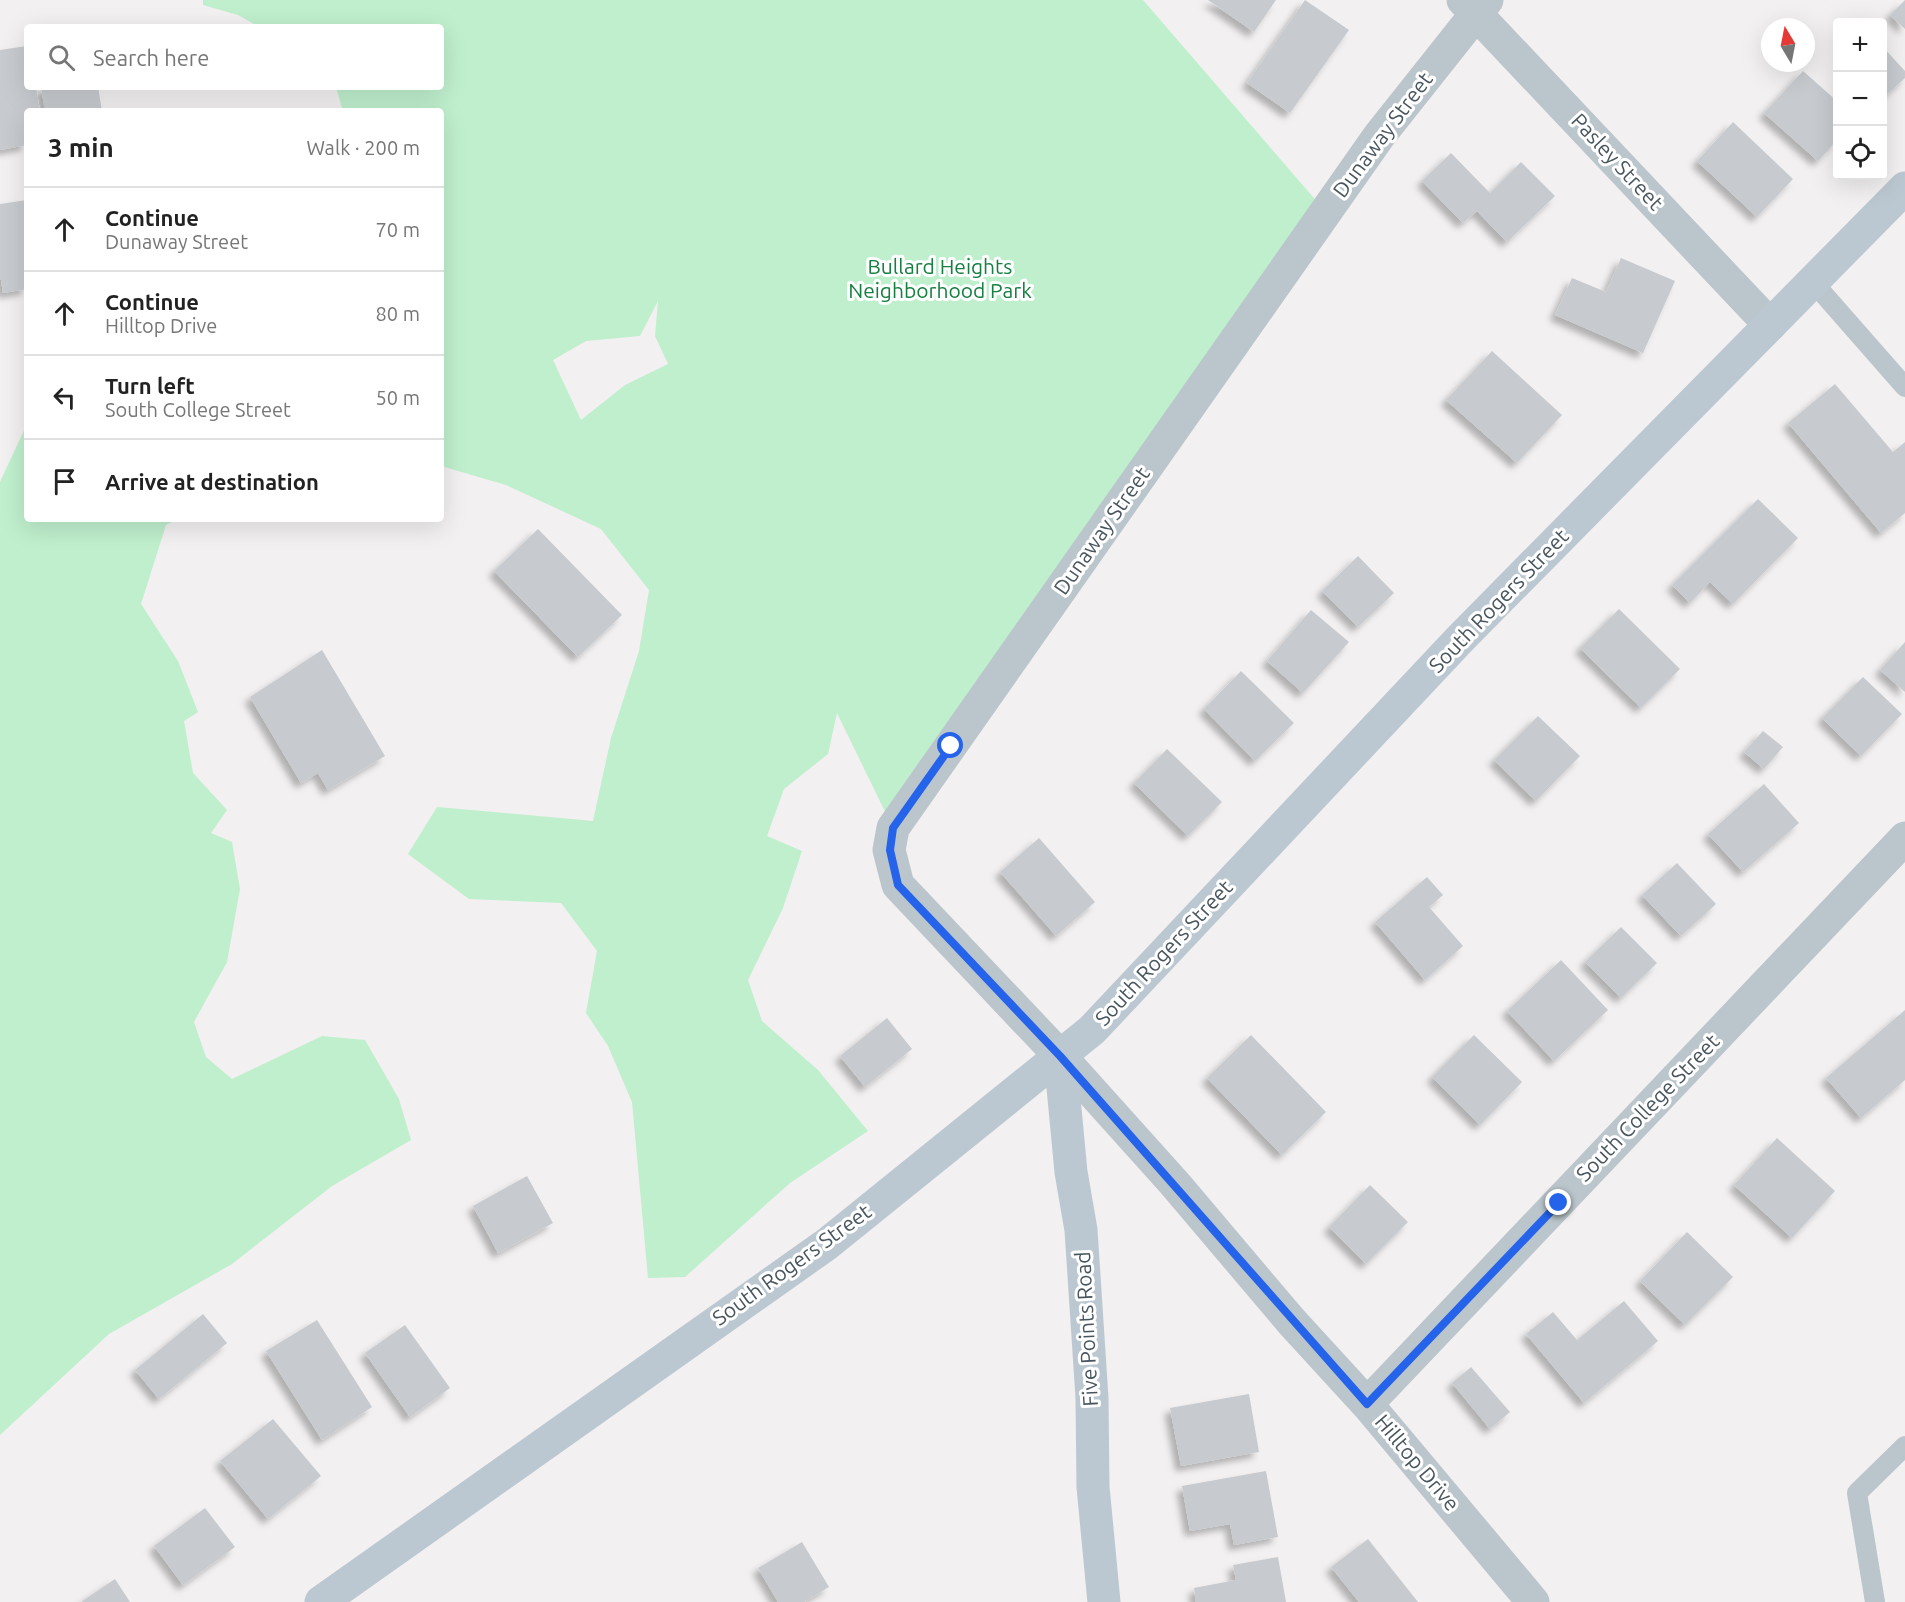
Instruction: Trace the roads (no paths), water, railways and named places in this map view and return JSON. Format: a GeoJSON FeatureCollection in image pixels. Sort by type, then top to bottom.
{"type":"FeatureCollection","features":[{"type":"Feature","properties":{"kind":"main road","name":"South Rogers Street"},"geometry":{"type":"LineString","coordinates":[[321,1602],[827,1244],[1092,1030],[1460,639],[1905,188]]}},
{"type":"Feature","properties":{"kind":"main road","name":"Five Points Road"},"geometry":{"type":"LineString","coordinates":[[1060,1056],[1071,1172],[1081,1230],[1092,1398],[1093,1487],[1104,1602]]}},
{"type":"Feature","properties":{"kind":"street","name":"Pasley Street"},"geometry":{"type":"LineString","coordinates":[[1475,5],[1770,325]]}},
{"type":"Feature","properties":{"kind":"street","name":"Dunaway Street"},"geometry":{"type":"LineString","coordinates":[[1060,1056],[898,885],[890,850],[893,828],[1379,136],[1475,5]]}},
{"type":"Feature","properties":{"kind":"street","name":"South College Street"},"geometry":{"type":"LineString","coordinates":[[1367,1404],[1905,838]]}},
{"type":"Feature","properties":{"kind":"street","name":"Hilltop Drive"},"geometry":{"type":"LineString","coordinates":[[1060,1056],[1367,1404],[1533,1602]]}},
{"type":"Feature","properties":{"kind":"lane"},"geometry":{"type":"LineString","coordinates":[[1813,282],[1905,387]]}},
{"type":"Feature","properties":{"kind":"lane"},"geometry":{"type":"LineString","coordinates":[[1875,1602],[1857,1493],[1905,1446]]}},
{"type":"Feature","properties":{"kind":"park label","name":"Bullard Heights Neighborhood Park"},"geometry":{"type":"Point","coordinates":[940,279]}}]}
